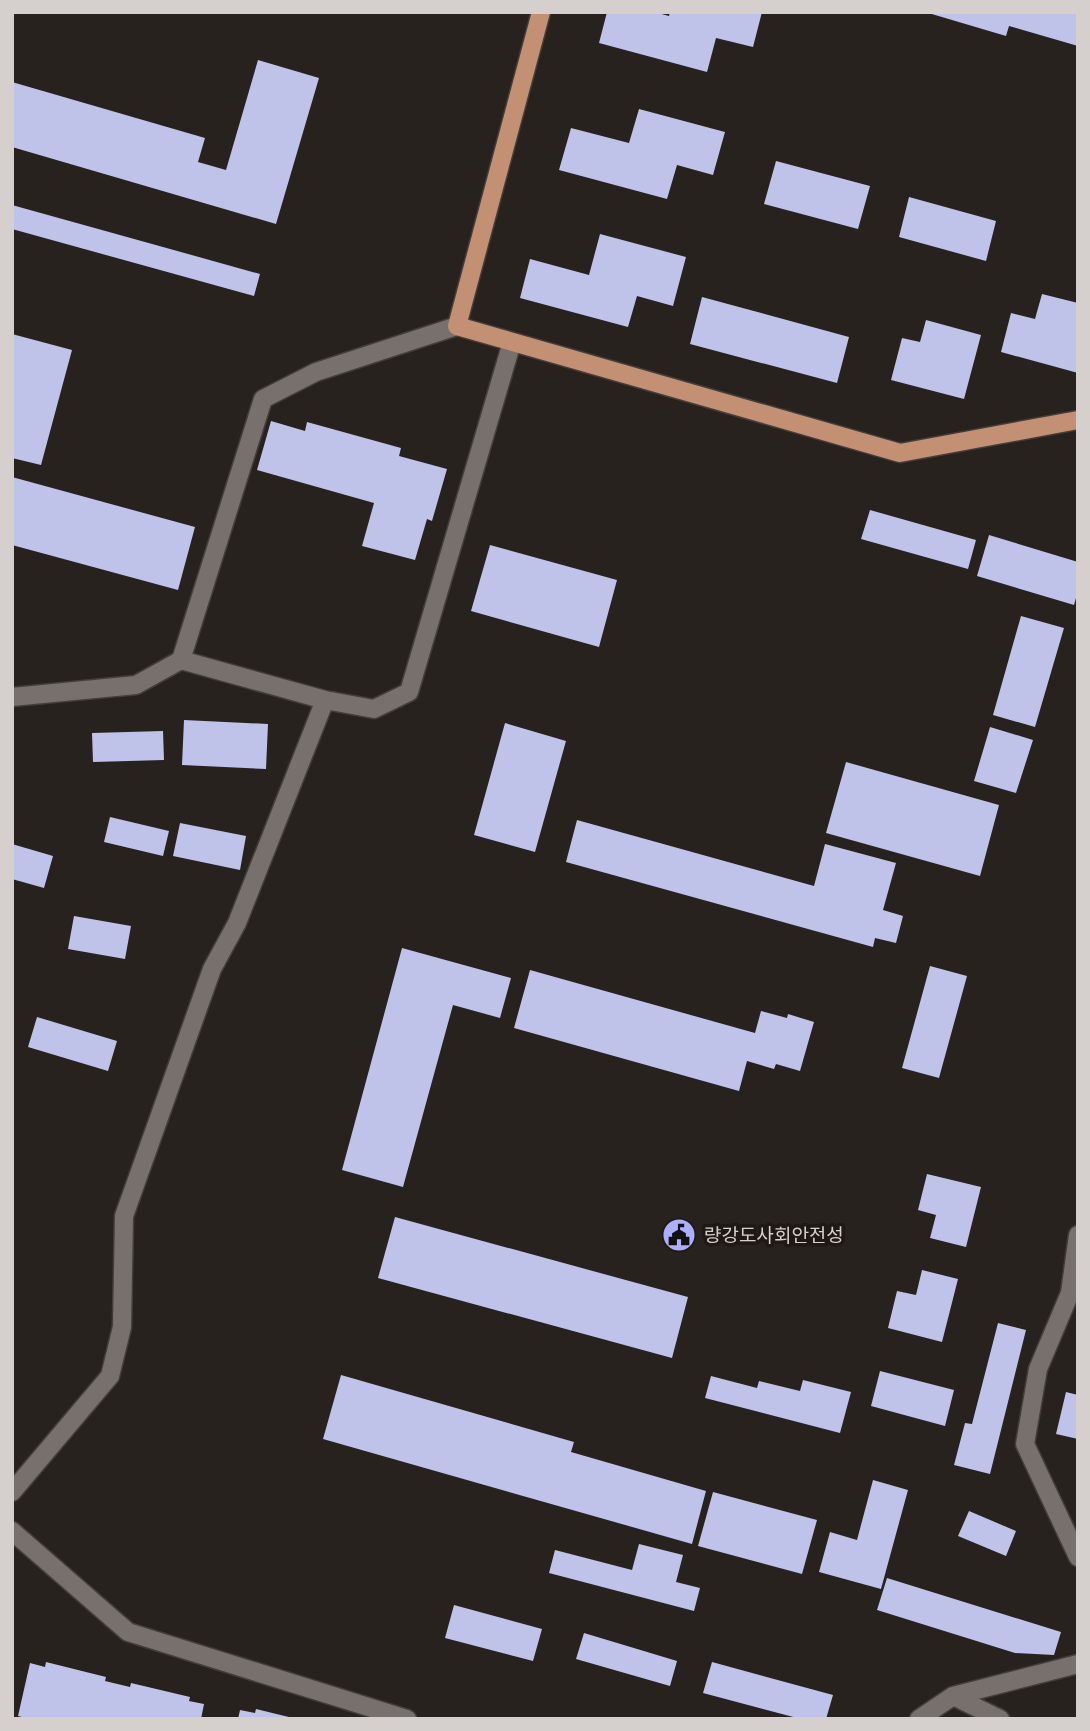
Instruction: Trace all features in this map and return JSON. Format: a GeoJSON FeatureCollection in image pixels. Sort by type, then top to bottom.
{"type":"FeatureCollection","features":[{"type":"Feature","properties":{"kind":"main road"},"geometry":{"type":"LineString","coordinates":[[541,12],[457,326],[900,453],[1078,420]]}},
{"type":"Feature","properties":{"kind":"street"},"geometry":{"type":"LineString","coordinates":[[12,697],[136,685],[181,660],[263,398],[316,372],[457,326]]}},
{"type":"Feature","properties":{"kind":"street"},"geometry":{"type":"LineString","coordinates":[[181,660],[325,700],[374,709],[409,692],[512,342]]}},
{"type":"Feature","properties":{"kind":"street"},"geometry":{"type":"LineString","coordinates":[[12,1492],[110,1376],[122,1326],[124,1216],[212,969],[237,923],[325,700]]}},
{"type":"Feature","properties":{"kind":"street"},"geometry":{"type":"LineString","coordinates":[[1078,1235],[1074,1293],[1038,1369],[1025,1444],[1078,1557]]}},
{"type":"Feature","properties":{"kind":"street"},"geometry":{"type":"LineString","coordinates":[[12,1531],[128,1632],[407,1719]]}},
{"type":"Feature","properties":{"kind":"street"},"geometry":{"type":"LineString","coordinates":[[919,1719],[953,1696],[1078,1664]]}},
{"type":"Feature","properties":{"kind":"street"},"geometry":{"type":"LineString","coordinates":[[953,1696],[1000,1719]]}},
{"type":"Feature","properties":{"kind":"building"},"geometry":{"type":"Polygon","coordinates":[[[607,12],[654,12],[669,16],[670,12],[762,12],[753,47],[716,38],[707,72],[599,43],[607,12]]]}},
{"type":"Feature","properties":{"kind":"building"},"geometry":{"type":"Polygon","coordinates":[[[925,12],[1078,12],[1078,46],[1009,26],[1006,36],[925,12]]]}},
{"type":"Feature","properties":{"kind":"building"},"geometry":{"type":"Polygon","coordinates":[[[258,60],[319,78],[276,224],[12,147],[12,82],[205,138],[198,162],[226,170],[258,60]]]}},
{"type":"Feature","properties":{"kind":"building"},"geometry":{"type":"Polygon","coordinates":[[[639,109],[725,132],[713,175],[677,165],[667,199],[559,170],[571,128],[629,143],[639,109]]]}},
{"type":"Feature","properties":{"kind":"building"},"geometry":{"type":"Polygon","coordinates":[[[776,161],[870,186],[858,229],[764,204],[776,161]]]}},
{"type":"Feature","properties":{"kind":"building"},"geometry":{"type":"Polygon","coordinates":[[[909,197],[996,221],[986,261],[899,237],[909,197]]]}},
{"type":"Feature","properties":{"kind":"building"},"geometry":{"type":"Polygon","coordinates":[[[12,205],[260,274],[254,296],[12,229],[12,205]]]}},
{"type":"Feature","properties":{"kind":"building"},"geometry":{"type":"Polygon","coordinates":[[[600,234],[686,257],[673,306],[637,296],[628,327],[520,298],[530,259],[589,275],[600,234]]]}},
{"type":"Feature","properties":{"kind":"building"},"geometry":{"type":"Polygon","coordinates":[[[1042,294],[1078,303],[1078,373],[1001,352],[1011,313],[1035,319],[1042,294]]]}},
{"type":"Feature","properties":{"kind":"building"},"geometry":{"type":"Polygon","coordinates":[[[702,297],[849,337],[837,383],[690,344],[702,297]]]}},
{"type":"Feature","properties":{"kind":"building"},"geometry":{"type":"Polygon","coordinates":[[[926,320],[981,335],[964,399],[891,380],[902,338],[920,342],[926,320]]]}},
{"type":"Feature","properties":{"kind":"building"},"geometry":{"type":"Polygon","coordinates":[[[12,334],[72,350],[41,465],[12,458],[12,334]]]}},
{"type":"Feature","properties":{"kind":"building"},"geometry":{"type":"Polygon","coordinates":[[[271,421],[305,431],[307,422],[401,448],[399,456],[447,469],[432,521],[427,519],[415,560],[362,546],[374,503],[257,470],[271,421]]]}},
{"type":"Feature","properties":{"kind":"building"},"geometry":{"type":"Polygon","coordinates":[[[12,477],[195,527],[178,590],[12,545],[12,477]]]}},
{"type":"Feature","properties":{"kind":"building"},"geometry":{"type":"Polygon","coordinates":[[[870,510],[976,540],[968,569],[861,539],[870,510]]]}},
{"type":"Feature","properties":{"kind":"building"},"geometry":{"type":"Polygon","coordinates":[[[989,535],[1078,562],[1078,591],[1074,605],[977,576],[989,535]]]}},
{"type":"Feature","properties":{"kind":"building"},"geometry":{"type":"Polygon","coordinates":[[[490,545],[617,580],[599,647],[471,611],[490,545]]]}},
{"type":"Feature","properties":{"kind":"building"},"geometry":{"type":"Polygon","coordinates":[[[1021,616],[1064,628],[1035,727],[993,715],[1021,616]]]}},
{"type":"Feature","properties":{"kind":"building"},"geometry":{"type":"Polygon","coordinates":[[[184,720],[268,724],[266,769],[182,765],[184,720]]]}},
{"type":"Feature","properties":{"kind":"building"},"geometry":{"type":"Polygon","coordinates":[[[505,723],[566,741],[535,852],[474,835],[505,723]]]}},
{"type":"Feature","properties":{"kind":"building"},"geometry":{"type":"Polygon","coordinates":[[[990,727],[1033,740],[1016,793],[974,781],[990,727]]]}},
{"type":"Feature","properties":{"kind":"building"},"geometry":{"type":"Polygon","coordinates":[[[163,731],[164,760],[93,762],[92,733],[163,731]]]}},
{"type":"Feature","properties":{"kind":"building"},"geometry":{"type":"Polygon","coordinates":[[[846,762],[999,805],[980,876],[826,833],[846,762]]]}},
{"type":"Feature","properties":{"kind":"building"},"geometry":{"type":"Polygon","coordinates":[[[110,817],[169,831],[163,856],[104,842],[110,817]]]}},
{"type":"Feature","properties":{"kind":"building"},"geometry":{"type":"Polygon","coordinates":[[[577,820],[814,886],[825,844],[896,863],[883,910],[903,916],[896,943],[875,938],[873,947],[566,862],[577,820]]]}},
{"type":"Feature","properties":{"kind":"building"},"geometry":{"type":"Polygon","coordinates":[[[180,823],[246,836],[240,870],[173,856],[180,823]]]}},
{"type":"Feature","properties":{"kind":"building"},"geometry":{"type":"Polygon","coordinates":[[[12,844],[53,856],[44,888],[12,879],[12,844]]]}},
{"type":"Feature","properties":{"kind":"building"},"geometry":{"type":"Polygon","coordinates":[[[74,916],[131,926],[125,959],[68,949],[74,916]]]}},
{"type":"Feature","properties":{"kind":"building"},"geometry":{"type":"Polygon","coordinates":[[[402,948],[511,978],[500,1018],[453,1005],[403,1187],[342,1170],[402,948]]]}},
{"type":"Feature","properties":{"kind":"building"},"geometry":{"type":"Polygon","coordinates":[[[930,966],[967,976],[939,1078],[902,1068],[930,966]]]}},
{"type":"Feature","properties":{"kind":"building"},"geometry":{"type":"Polygon","coordinates":[[[530,970],[755,1033],[761,1011],[787,1018],[788,1014],[814,1022],[800,1071],[776,1064],[774,1069],[747,1061],[739,1091],[514,1028],[530,970]]]}},
{"type":"Feature","properties":{"kind":"building"},"geometry":{"type":"Polygon","coordinates":[[[37,1017],[117,1041],[108,1071],[28,1047],[37,1017]]]}},
{"type":"Feature","properties":{"kind":"building"},"geometry":{"type":"Polygon","coordinates":[[[927,1174],[981,1187],[966,1247],[930,1238],[936,1215],[918,1210],[927,1174]]]}},
{"type":"Feature","properties":{"kind":"building"},"geometry":{"type":"Polygon","coordinates":[[[395,1217],[688,1297],[672,1358],[378,1278],[395,1217]]]}},
{"type":"Feature","properties":{"kind":"building"},"geometry":{"type":"Polygon","coordinates":[[[922,1270],[958,1279],[942,1342],[888,1328],[897,1291],[916,1295],[922,1270]]]}},
{"type":"Feature","properties":{"kind":"building"},"geometry":{"type":"Polygon","coordinates":[[[998,1323],[1026,1330],[990,1474],[954,1465],[965,1423],[972,1424],[998,1323]]]}},
{"type":"Feature","properties":{"kind":"building"},"geometry":{"type":"Polygon","coordinates":[[[880,1371],[954,1390],[945,1426],[871,1406],[880,1371]]]}},
{"type":"Feature","properties":{"kind":"building"},"geometry":{"type":"Polygon","coordinates":[[[341,1375],[574,1442],[571,1452],[706,1491],[692,1544],[323,1439],[341,1375]]]}},
{"type":"Feature","properties":{"kind":"building"},"geometry":{"type":"Polygon","coordinates":[[[711,1376],[757,1388],[759,1381],[800,1391],[803,1380],[851,1392],[840,1433],[705,1398],[711,1376]]]}},
{"type":"Feature","properties":{"kind":"building"},"geometry":{"type":"Polygon","coordinates":[[[1066,1392],[1078,1395],[1078,1439],[1056,1434],[1066,1392]]]}},
{"type":"Feature","properties":{"kind":"building"},"geometry":{"type":"Polygon","coordinates":[[[873,1480],[908,1490],[881,1589],[819,1572],[830,1532],[857,1540],[873,1480]]]}},
{"type":"Feature","properties":{"kind":"building"},"geometry":{"type":"Polygon","coordinates":[[[713,1492],[817,1520],[802,1574],[698,1546],[713,1492]]]}},
{"type":"Feature","properties":{"kind":"building"},"geometry":{"type":"Polygon","coordinates":[[[969,1511],[1016,1531],[1006,1556],[958,1536],[969,1511]]]}},
{"type":"Feature","properties":{"kind":"building"},"geometry":{"type":"Polygon","coordinates":[[[639,1544],[683,1555],[676,1582],[700,1588],[694,1611],[549,1573],[555,1550],[632,1570],[639,1544]]]}},
{"type":"Feature","properties":{"kind":"building"},"geometry":{"type":"Polygon","coordinates":[[[887,1578],[1061,1632],[1054,1655],[1015,1653],[877,1610],[887,1578]]]}},
{"type":"Feature","properties":{"kind":"building"},"geometry":{"type":"Polygon","coordinates":[[[454,1605],[542,1629],[533,1661],[445,1638],[454,1605]]]}},
{"type":"Feature","properties":{"kind":"building"},"geometry":{"type":"Polygon","coordinates":[[[584,1633],[677,1661],[670,1686],[576,1659],[584,1633]]]}},
{"type":"Feature","properties":{"kind":"building"},"geometry":{"type":"Polygon","coordinates":[[[46,1662],[106,1677],[105,1681],[130,1687],[131,1683],[190,1697],[189,1701],[204,1704],[201,1719],[30,1719],[18,1716],[30,1663],[45,1667],[46,1662]]]}},
{"type":"Feature","properties":{"kind":"building"},"geometry":{"type":"Polygon","coordinates":[[[712,1662],[833,1695],[826,1719],[801,1719],[703,1693],[712,1662]]]}},
{"type":"Feature","properties":{"kind":"building"},"geometry":{"type":"Polygon","coordinates":[[[256,1709],[293,1719],[238,1719],[240,1710],[255,1713],[256,1709]]]}},
{"type":"Feature","properties":{"kind":"place","name":"량강도사회안전성"},"geometry":{"type":"Point","coordinates":[679,1235]}}]}
